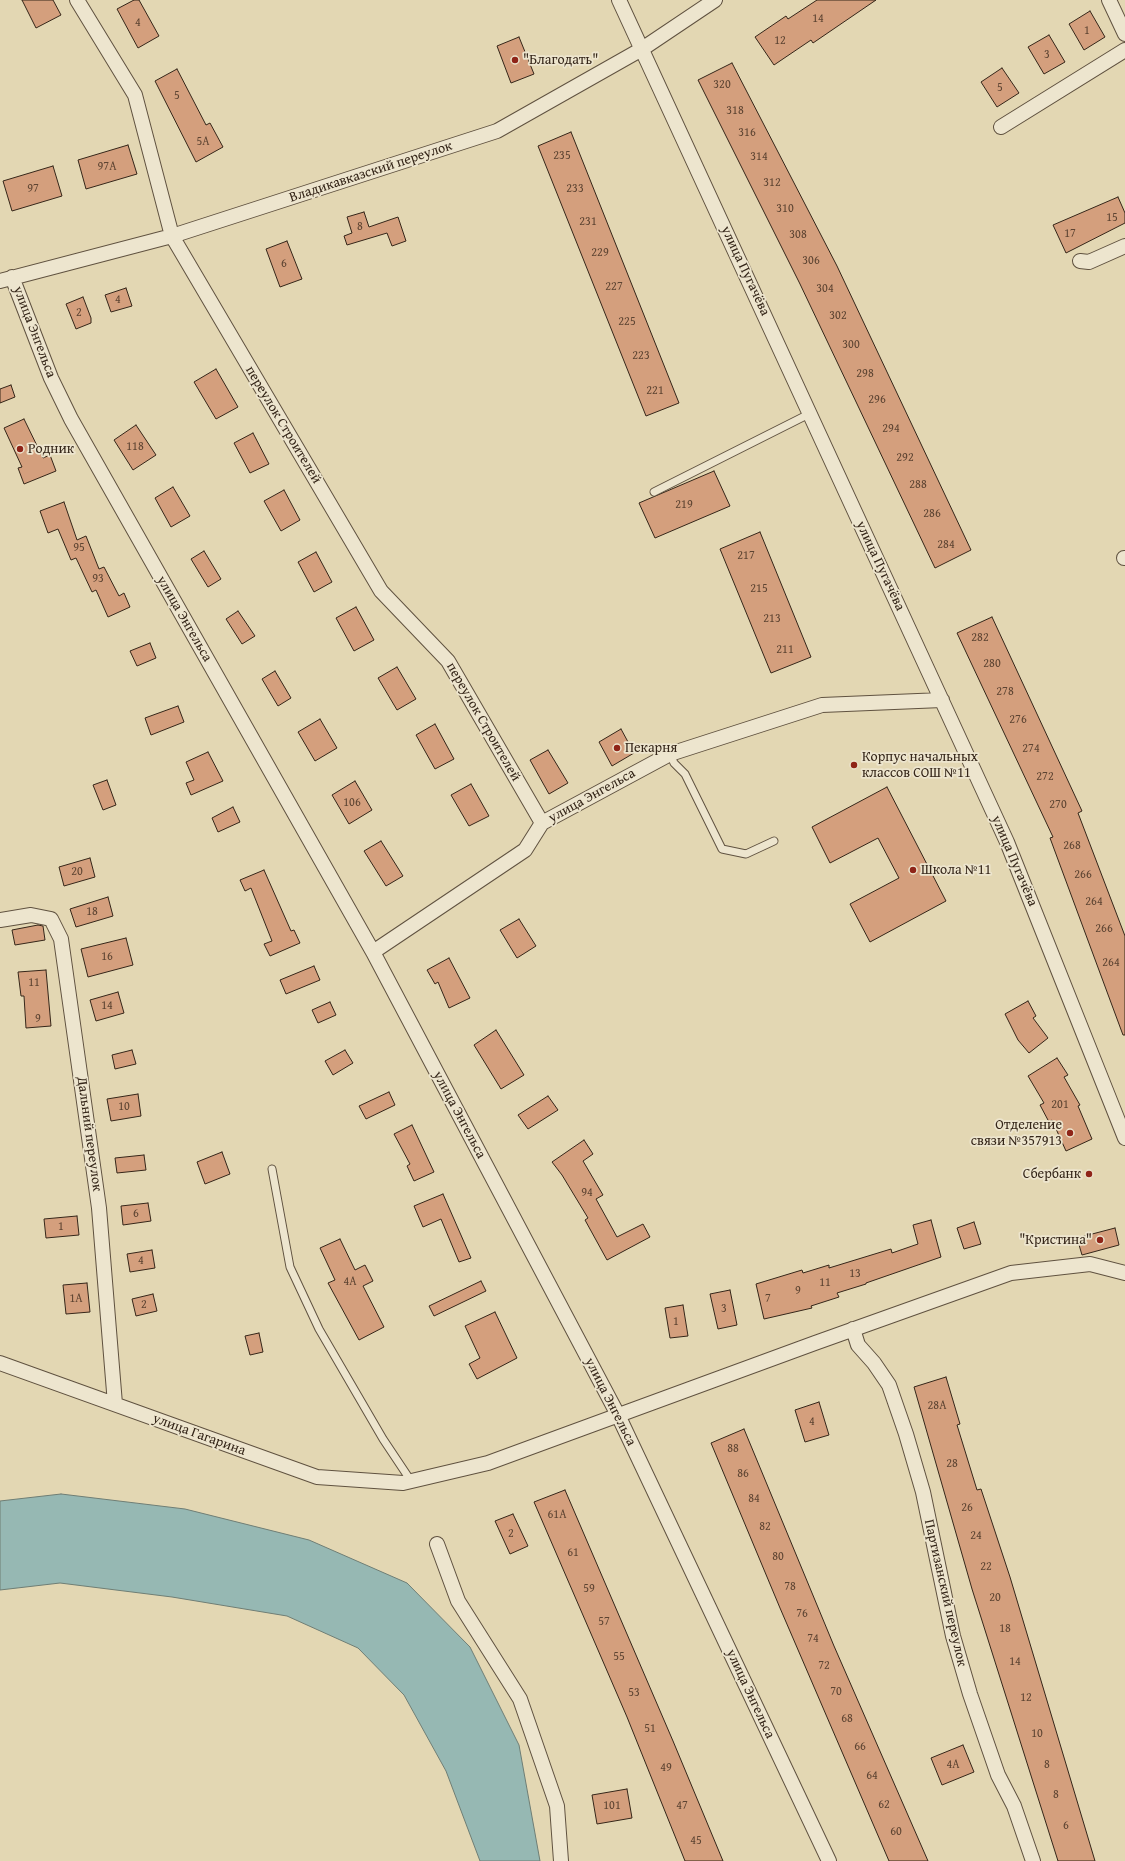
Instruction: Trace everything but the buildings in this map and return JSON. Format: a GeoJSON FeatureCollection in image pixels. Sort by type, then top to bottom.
{"type":"FeatureCollection","features":[{"type":"Feature","properties":{"kind":"street","name":"переулок Строителей"},"geometry":{"type":"LineString","coordinates":[[77,0],[135,94],[172,236],[381,591],[448,661],[542,823]]}},
{"type":"Feature","properties":{"kind":"street","name":"улица Пугачёва"},"geometry":{"type":"LineString","coordinates":[[619,0],[810,413],[896,609],[942,700],[1007,842],[1125,1138]]}},
{"type":"Feature","properties":{"kind":"street","name":"Владикавказский переулок"},"geometry":{"type":"LineString","coordinates":[[6,279],[172,236],[497,131],[642,49],[715,0]]}},
{"type":"Feature","properties":{"kind":"street"},"geometry":{"type":"LineString","coordinates":[[1109,0],[1125,34]]}},
{"type":"Feature","properties":{"kind":"street"},"geometry":{"type":"LineString","coordinates":[[1002,127],[1125,50]]}},
{"type":"Feature","properties":{"kind":"street"},"geometry":{"type":"LineString","coordinates":[[1080,261],[1089,262],[1125,246]]}},
{"type":"Feature","properties":{"kind":"street","name":"улица Энгельса"},"geometry":{"type":"LineString","coordinates":[[6,279],[71,418],[373,952],[618,1415],[829,1861]]}},
{"type":"Feature","properties":{"kind":"street","name":"улица Энгельса"},"geometry":{"type":"LineString","coordinates":[[373,952],[525,850],[542,823],[670,754],[822,705],[942,700]]}},
{"type":"Feature","properties":{"kind":"street","name":"Дальний переулок"},"geometry":{"type":"LineString","coordinates":[[0,920],[31,915],[51,919],[61,939],[99,1208],[115,1404]]}},
{"type":"Feature","properties":{"kind":"street"},"geometry":{"type":"LineString","coordinates":[[407,1482],[488,1463],[853,1329],[1011,1273],[1090,1264],[1125,1273]]}},
{"type":"Feature","properties":{"kind":"street","name":"Партизанский переулок"},"geometry":{"type":"LineString","coordinates":[[853,1329],[858,1345],[874,1363],[889,1385],[906,1434],[923,1492],[953,1636],[970,1694],[998,1775],[1014,1806],[1033,1861]]}},
{"type":"Feature","properties":{"kind":"street","name":"улица Гагарина"},"geometry":{"type":"LineString","coordinates":[[0,1363],[317,1477],[407,1482]]}},
{"type":"Feature","properties":{"kind":"street"},"geometry":{"type":"LineString","coordinates":[[437,1544],[458,1601],[520,1699],[557,1806],[561,1861]]}},
{"type":"Feature","properties":{"kind":"lane"},"geometry":{"type":"LineString","coordinates":[[654,492],[810,413]]}},
{"type":"Feature","properties":{"kind":"lane"},"geometry":{"type":"LineString","coordinates":[[670,754],[674,763],[685,774],[722,849],[746,854],[774,841]]}},
{"type":"Feature","properties":{"kind":"lane"},"geometry":{"type":"LineString","coordinates":[[272,1169],[290,1267],[319,1329],[407,1482]]}},
{"type":"Feature","properties":{"kind":"water"},"geometry":{"type":"Polygon","coordinates":[[[61,1494],[185,1509],[309,1540],[407,1583],[470,1647],[519,1745],[540,1861],[480,1861],[446,1771],[404,1695],[358,1648],[287,1616],[172,1597],[60,1583],[0,1590],[0,1501],[61,1494]]]}},
{"type":"Feature","properties":{"kind":"place","name":"\"Благодать\""},"geometry":{"type":"Point","coordinates":[515,60]}},
{"type":"Feature","properties":{"kind":"place","name":"Родник"},"geometry":{"type":"Point","coordinates":[20,449]}},
{"type":"Feature","properties":{"kind":"place","name":"Пекарня"},"geometry":{"type":"Point","coordinates":[617,748]}},
{"type":"Feature","properties":{"kind":"place","name":"Корпус начальных классов СОШ №11"},"geometry":{"type":"Point","coordinates":[854,765]}},
{"type":"Feature","properties":{"kind":"place","name":"Школа №11"},"geometry":{"type":"Point","coordinates":[913,870]}},
{"type":"Feature","properties":{"kind":"place","name":"Отделение связи №357913"},"geometry":{"type":"Point","coordinates":[1070,1133]}},
{"type":"Feature","properties":{"kind":"place","name":"Сбербанк"},"geometry":{"type":"Point","coordinates":[1089,1174]}},
{"type":"Feature","properties":{"kind":"place","name":"\"Кристина\""},"geometry":{"type":"Point","coordinates":[1100,1240]}}]}
